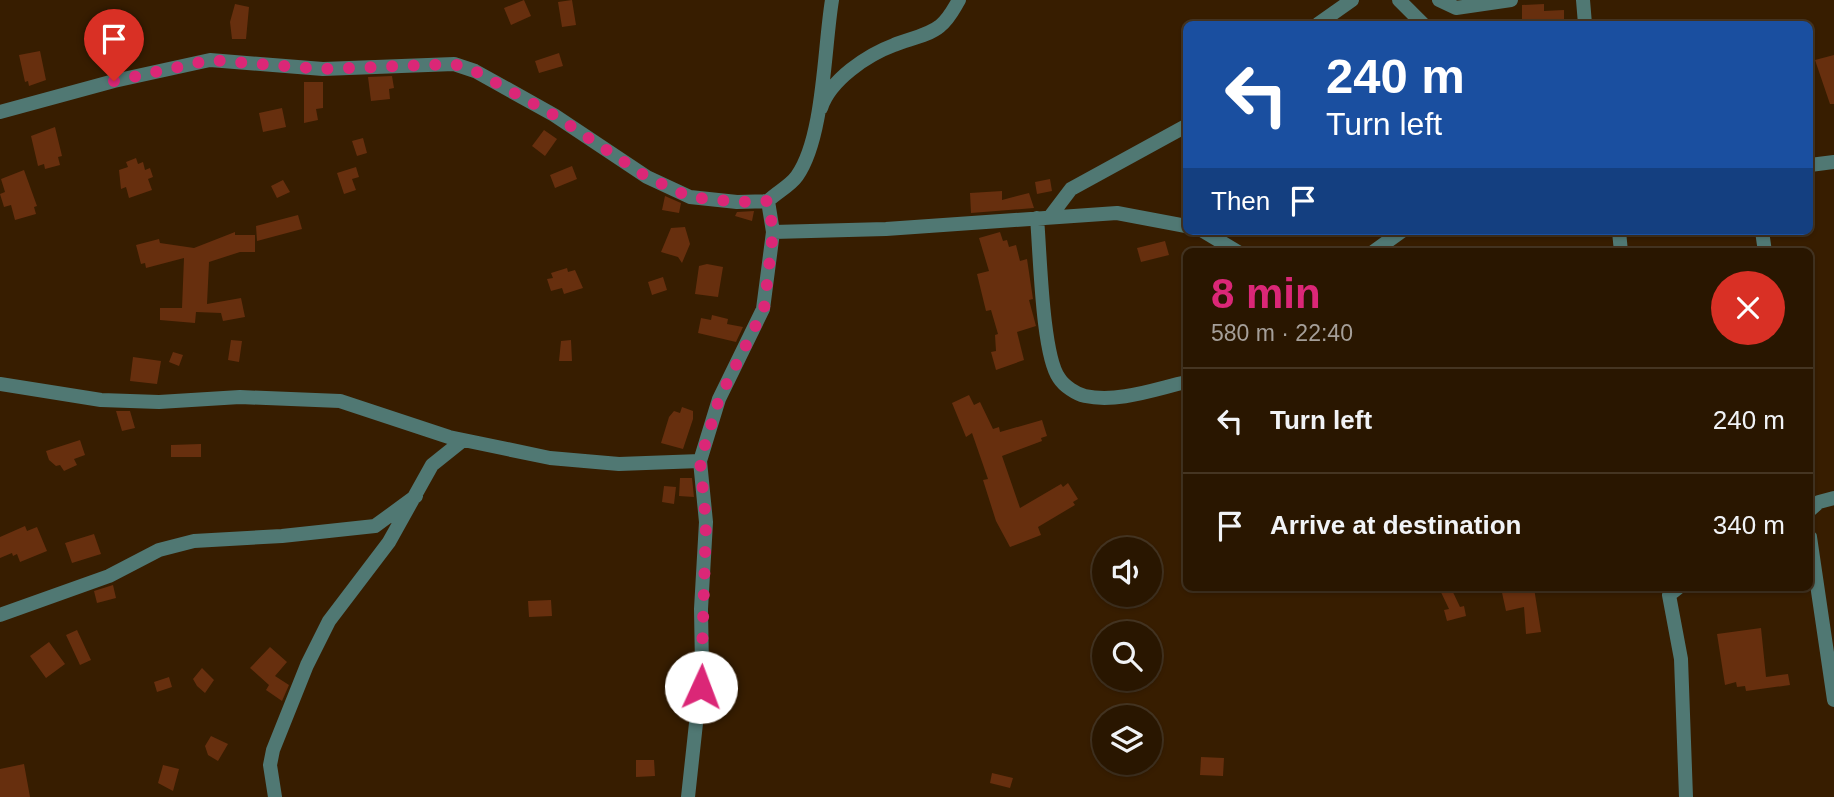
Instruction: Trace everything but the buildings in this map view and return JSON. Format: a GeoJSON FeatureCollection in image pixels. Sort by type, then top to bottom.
{"type":"FeatureCollection","features":[{"type":"Feature","properties":{"kind":"street"},"geometry":{"type":"LineString","coordinates":[[816,126],[832,0]]}},
{"type":"Feature","properties":{"kind":"street"},"geometry":{"type":"LineString","coordinates":[[0,112],[114,81],[210,60],[323,69],[454,64],[475,71],[554,115],[647,177],[690,197],[737,202],[768,201],[795,179],[808,155],[824,99],[843,79],[862,62],[891,46],[937,29],[949,18],[959,0]]}},
{"type":"Feature","properties":{"kind":"street"},"geometry":{"type":"LineString","coordinates":[[1322,21],[1352,0]]}},
{"type":"Feature","properties":{"kind":"street"},"geometry":{"type":"LineString","coordinates":[[1399,0],[1420,21]]}},
{"type":"Feature","properties":{"kind":"street"},"geometry":{"type":"LineString","coordinates":[[1439,0],[1456,8],[1511,0]]}},
{"type":"Feature","properties":{"kind":"street"},"geometry":{"type":"LineString","coordinates":[[1583,0],[1585,21]]}},
{"type":"Feature","properties":{"kind":"street"},"geometry":{"type":"LineString","coordinates":[[1183,128],[1072,189],[1043,218],[1048,342],[1057,376],[1067,387],[1085,396],[1128,396],[1183,383]]}},
{"type":"Feature","properties":{"kind":"street"},"geometry":{"type":"LineString","coordinates":[[1813,164],[1834,162]]}},
{"type":"Feature","properties":{"kind":"street"},"geometry":{"type":"LineString","coordinates":[[688,797],[702,668],[701,609],[706,522],[700,461],[719,399],[764,309],[773,232],[768,201]]}},
{"type":"Feature","properties":{"kind":"street"},"geometry":{"type":"LineString","coordinates":[[773,232],[886,229],[1117,213],[1183,225]]}},
{"type":"Feature","properties":{"kind":"street"},"geometry":{"type":"LineString","coordinates":[[1210,235],[1231,248]]}},
{"type":"Feature","properties":{"kind":"street"},"geometry":{"type":"LineString","coordinates":[[1379,248],[1396,235]]}},
{"type":"Feature","properties":{"kind":"street"},"geometry":{"type":"LineString","coordinates":[[0,384],[101,400],[159,402],[240,397],[340,401],[462,440],[557,459],[619,464],[700,461]]}},
{"type":"Feature","properties":{"kind":"street"},"geometry":{"type":"LineString","coordinates":[[275,797],[270,765],[273,752],[307,665],[329,621],[389,542],[432,465],[462,440]]}},
{"type":"Feature","properties":{"kind":"street"},"geometry":{"type":"LineString","coordinates":[[0,615],[109,576],[159,550],[194,541],[282,536],[375,526],[415,496]]}},
{"type":"Feature","properties":{"kind":"street"},"geometry":{"type":"LineString","coordinates":[[1813,507],[1819,502],[1834,498]]}},
{"type":"Feature","properties":{"kind":"street"},"geometry":{"type":"LineString","coordinates":[[1813,577],[1834,700]]}},
{"type":"Feature","properties":{"kind":"street"},"geometry":{"type":"LineString","coordinates":[[1674,591],[1669,595],[1682,672],[1686,797]]}},
{"type":"Feature","properties":{"kind":"route"},"geometry":{"type":"LineString","coordinates":[[114,81],[210,60],[323,69],[369,65],[454,64],[475,71],[554,115],[647,177],[690,197],[737,202],[768,201],[773,232],[764,309],[719,399],[700,461],[706,522],[701,609],[701,687]]}}]}
